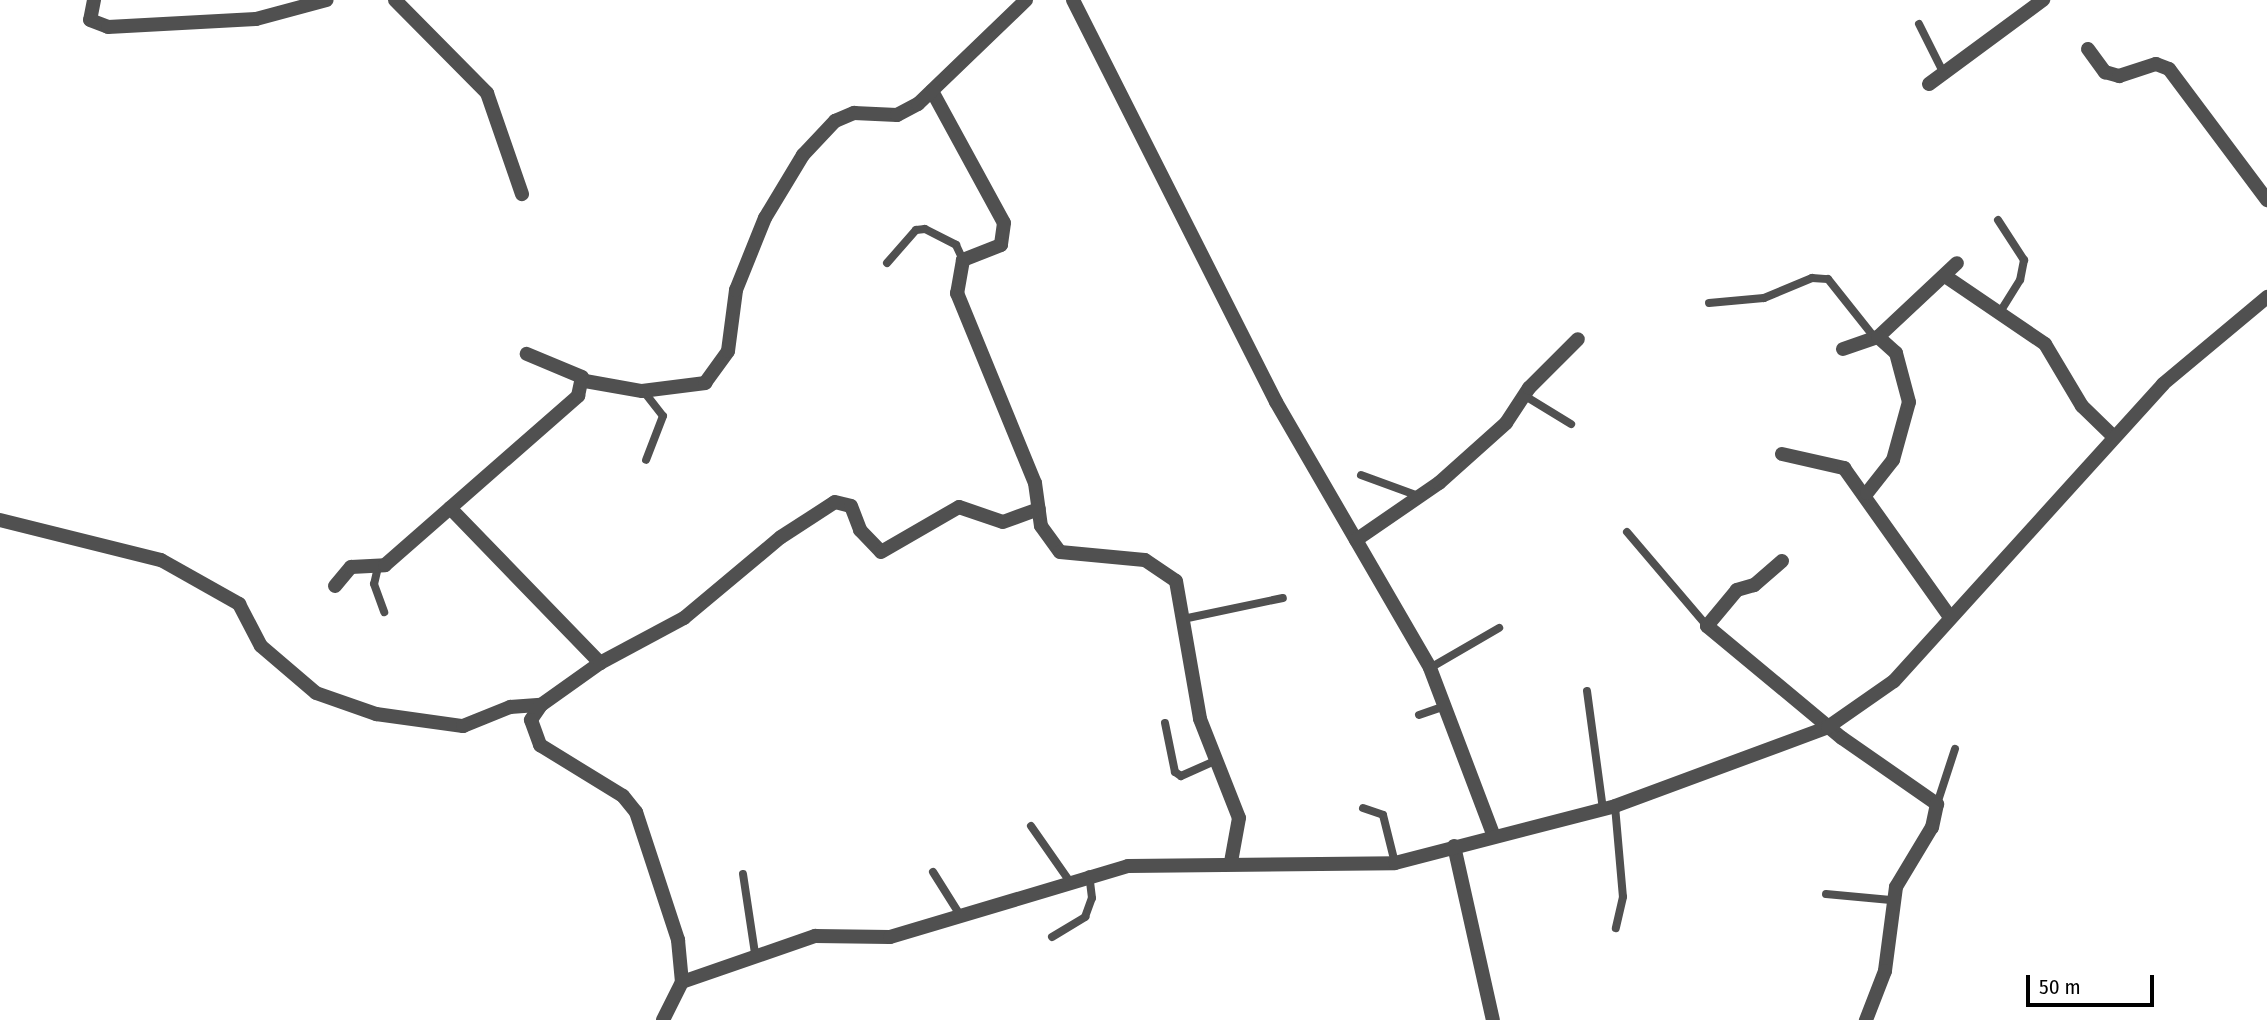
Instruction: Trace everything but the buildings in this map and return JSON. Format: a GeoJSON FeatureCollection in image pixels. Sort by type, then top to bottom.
{"type":"FeatureCollection","features":[{"type":"Feature","properties":{"kind":"street"},"geometry":{"type":"LineString","coordinates":[[94,0],[90,20],[108,27],[256,19],[327,0]]}},
{"type":"Feature","properties":{"kind":"street"},"geometry":{"type":"LineString","coordinates":[[395,0],[487,93],[522,194]]}},
{"type":"Feature","properties":{"kind":"street"},"geometry":{"type":"LineString","coordinates":[[527,354],[561,364],[585,381],[642,391],[688,390],[705,383],[728,351],[736,290],[765,218],[803,155],[835,121],[854,113],[897,115],[932,91],[1026,0]]}},
{"type":"Feature","properties":{"kind":"street"},"geometry":{"type":"LineString","coordinates":[[1073,0],[1276,402],[1430,668],[1493,834]]}},
{"type":"Feature","properties":{"kind":"street"},"geometry":{"type":"LineString","coordinates":[[1929,84],[2043,0]]}},
{"type":"Feature","properties":{"kind":"street"},"geometry":{"type":"LineString","coordinates":[[2088,49],[2105,72],[2119,76],[2156,64],[2169,69],[2267,200]]}},
{"type":"Feature","properties":{"kind":"street"},"geometry":{"type":"LineString","coordinates":[[932,91],[1004,223],[1001,245],[963,261],[957,272],[961,313],[1035,483],[1047,540],[1060,552],[1164,567],[1176,581],[1189,676],[1214,761],[1234,794],[1239,818],[1231,862]]}},
{"type":"Feature","properties":{"kind":"street"},"geometry":{"type":"LineString","coordinates":[[1843,349],[1876,337],[1957,263]]}},
{"type":"Feature","properties":{"kind":"street"},"geometry":{"type":"LineString","coordinates":[[1945,276],[2001,310],[2045,344],[2082,406],[2113,436]]}},
{"type":"Feature","properties":{"kind":"street"},"geometry":{"type":"LineString","coordinates":[[682,982],[755,953],[815,936],[890,937],[1068,879],[1128,866],[1231,862],[1258,867],[1395,863],[1493,834],[1609,808],[1828,727],[1878,696],[2113,436],[2164,384],[2267,297]]}},
{"type":"Feature","properties":{"kind":"street"},"geometry":{"type":"LineString","coordinates":[[1867,493],[1893,460],[1909,402],[1896,352],[1876,337]]}},
{"type":"Feature","properties":{"kind":"street"},"geometry":{"type":"LineString","coordinates":[[1356,540],[1506,422],[1525,396],[1578,339]]}},
{"type":"Feature","properties":{"kind":"street"},"geometry":{"type":"LineString","coordinates":[[335,586],[351,567],[378,567],[450,508],[578,396],[585,381]]}},
{"type":"Feature","properties":{"kind":"street"},"geometry":{"type":"LineString","coordinates":[[1783,454],[1835,464],[1867,493],[1950,617]]}},
{"type":"Feature","properties":{"kind":"street"},"geometry":{"type":"LineString","coordinates":[[663,1020],[682,982],[678,940],[636,812],[623,796],[540,745],[531,720],[541,705],[600,663],[684,618],[781,537],[835,502],[851,506],[860,530],[881,552],[959,507],[1003,522],[1039,509]]}},
{"type":"Feature","properties":{"kind":"street"},"geometry":{"type":"LineString","coordinates":[[450,508],[600,663]]}},
{"type":"Feature","properties":{"kind":"street"},"geometry":{"type":"LineString","coordinates":[[0,520],[161,559],[207,580],[239,604],[274,661],[316,693],[376,714],[463,726],[510,707],[541,705]]}},
{"type":"Feature","properties":{"kind":"street"},"geometry":{"type":"LineString","coordinates":[[1782,561],[1755,585],[1737,590],[1707,626],[1828,727],[1937,804],[1932,827],[1892,900],[1885,971],[1866,1020]]}},
{"type":"Feature","properties":{"kind":"street"},"geometry":{"type":"LineString","coordinates":[[1454,846],[1493,1020]]}},
{"type":"Feature","properties":{"kind":"lane"},"geometry":{"type":"LineString","coordinates":[[1919,24],[1944,74]]}},
{"type":"Feature","properties":{"kind":"lane"},"geometry":{"type":"LineString","coordinates":[[1998,220],[2024,260],[2020,280],[2001,310]]}},
{"type":"Feature","properties":{"kind":"lane"},"geometry":{"type":"LineString","coordinates":[[887,263],[916,230],[925,229],[956,245],[963,261]]}},
{"type":"Feature","properties":{"kind":"lane"},"geometry":{"type":"LineString","coordinates":[[1709,303],[1763,298],[1812,278],[1828,278],[1876,337]]}},
{"type":"Feature","properties":{"kind":"lane"},"geometry":{"type":"LineString","coordinates":[[642,391],[661,405],[663,416],[646,460]]}},
{"type":"Feature","properties":{"kind":"lane"},"geometry":{"type":"LineString","coordinates":[[1525,396],[1571,424]]}},
{"type":"Feature","properties":{"kind":"lane"},"geometry":{"type":"LineString","coordinates":[[1361,475],[1416,495]]}},
{"type":"Feature","properties":{"kind":"lane"},"geometry":{"type":"LineString","coordinates":[[1627,532],[1707,626]]}},
{"type":"Feature","properties":{"kind":"lane"},"geometry":{"type":"LineString","coordinates":[[378,567],[374,584],[384,612]]}},
{"type":"Feature","properties":{"kind":"lane"},"geometry":{"type":"LineString","coordinates":[[1183,619],[1283,598]]}},
{"type":"Feature","properties":{"kind":"lane"},"geometry":{"type":"LineString","coordinates":[[1430,668],[1499,628]]}},
{"type":"Feature","properties":{"kind":"lane"},"geometry":{"type":"LineString","coordinates":[[1587,691],[1623,897],[1616,928]]}},
{"type":"Feature","properties":{"kind":"lane"},"geometry":{"type":"LineString","coordinates":[[1419,715],[1445,706]]}},
{"type":"Feature","properties":{"kind":"lane"},"geometry":{"type":"LineString","coordinates":[[1166,723],[1175,772],[1181,776],[1214,761]]}},
{"type":"Feature","properties":{"kind":"lane"},"geometry":{"type":"LineString","coordinates":[[1937,804],[1955,749]]}},
{"type":"Feature","properties":{"kind":"lane"},"geometry":{"type":"LineString","coordinates":[[1363,808],[1383,815],[1395,863]]}},
{"type":"Feature","properties":{"kind":"lane"},"geometry":{"type":"LineString","coordinates":[[1031,826],[1068,879]]}},
{"type":"Feature","properties":{"kind":"lane"},"geometry":{"type":"LineString","coordinates":[[933,873],[960,915]]}},
{"type":"Feature","properties":{"kind":"lane"},"geometry":{"type":"LineString","coordinates":[[743,874],[755,953]]}},
{"type":"Feature","properties":{"kind":"lane"},"geometry":{"type":"LineString","coordinates":[[1052,937],[1085,917],[1092,898],[1090,874]]}},
{"type":"Feature","properties":{"kind":"lane"},"geometry":{"type":"LineString","coordinates":[[1826,894],[1892,900]]}}]}
